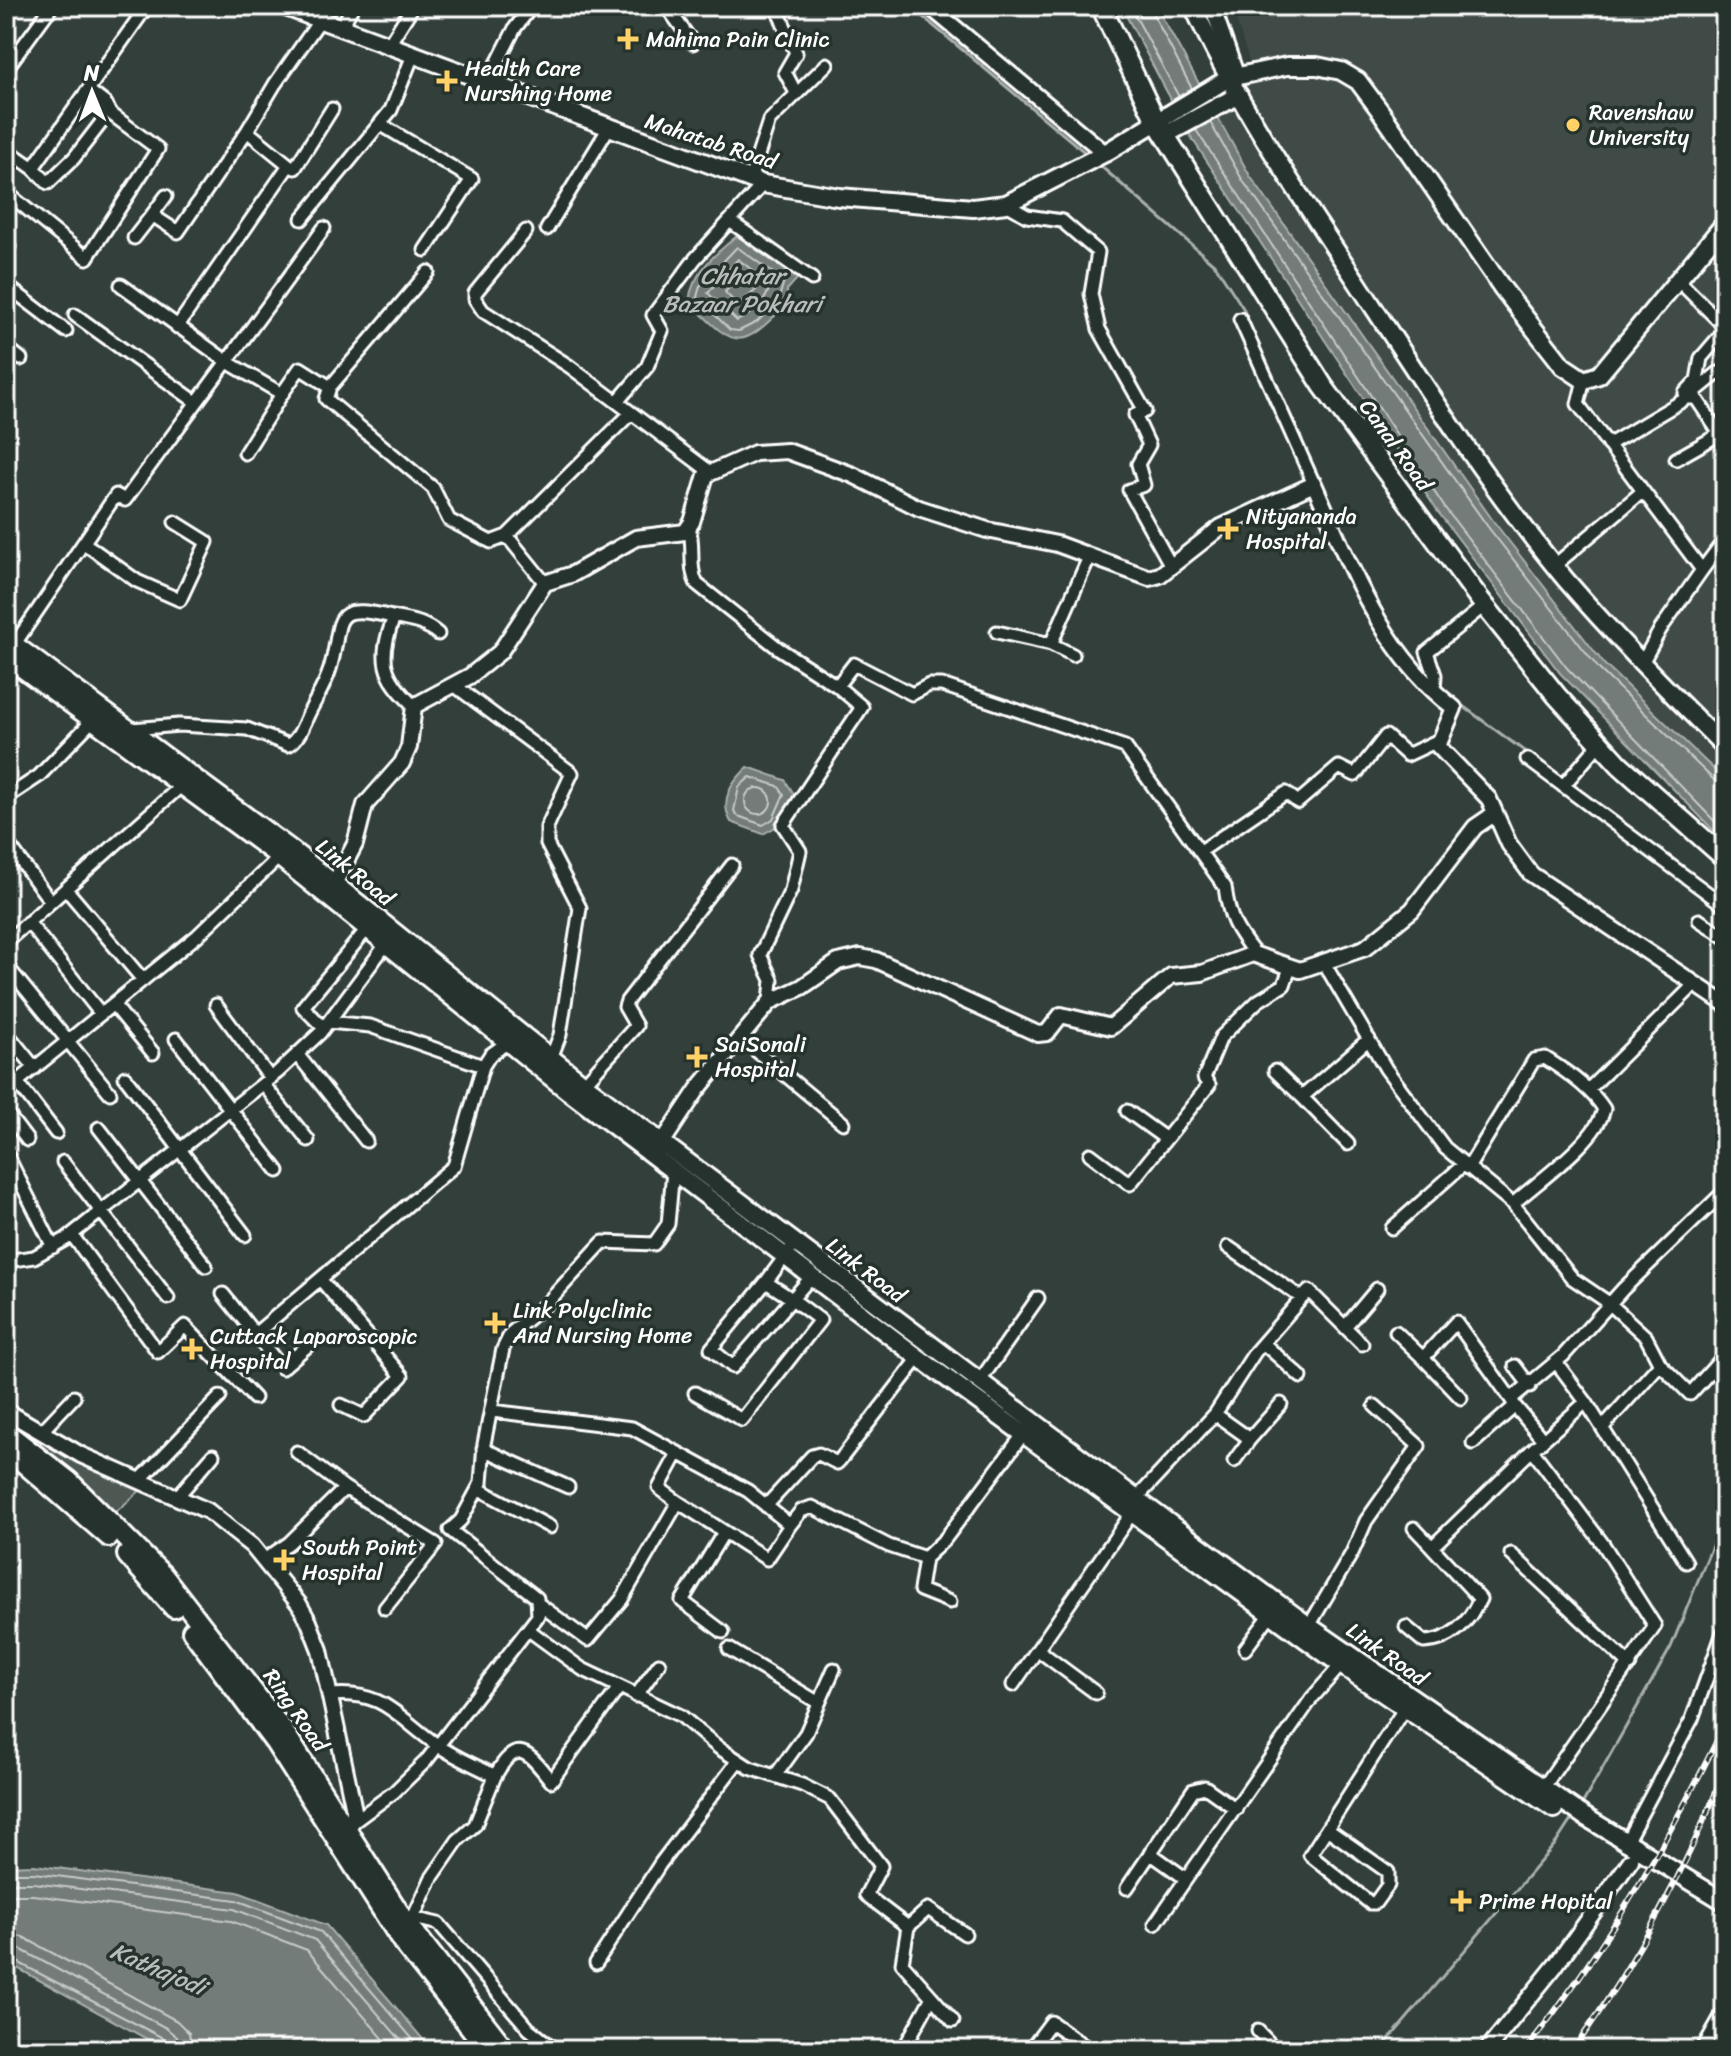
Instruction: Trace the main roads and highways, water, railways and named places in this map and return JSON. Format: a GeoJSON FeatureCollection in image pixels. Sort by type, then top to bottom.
{"type":"FeatureCollection","features":[{"type":"Feature","properties":{"kind":"main road","name":"Mahatab Road"},"geometry":{"type":"LineString","coordinates":[[283,6],[757,182],[839,197],[958,207],[1006,204],[1166,125]]}},
{"type":"Feature","properties":{"kind":"main road","name":"Canal Road"},"geometry":{"type":"LineString","coordinates":[[1101,6],[1166,125],[1323,386],[1485,605],[1557,696],[1600,743],[1725,858]]}},
{"type":"Feature","properties":{"kind":"main road"},"geometry":{"type":"LineString","coordinates":[[1193,6],[1237,76],[1239,95],[1476,461],[1555,565],[1642,663],[1725,747]]}},
{"type":"Feature","properties":{"kind":"main road"},"geometry":{"type":"LineString","coordinates":[[1166,125],[1212,86],[1237,76],[1317,66],[1341,71],[1358,81],[1503,289],[1563,366],[1584,380],[1599,375],[1725,223]]}},
{"type":"Feature","properties":{"kind":"main road"},"geometry":{"type":"LineString","coordinates":[[1166,125],[1215,108],[1239,95]]}},
{"type":"Feature","properties":{"kind":"main road","name":"Link Road"},"geometry":{"type":"LineString","coordinates":[[9,647],[91,722],[279,857],[367,929],[517,1043],[551,1058],[662,1143],[790,1249],[813,1275],[919,1358],[1543,1788],[1559,1805]]}},
{"type":"Feature","properties":{"kind":"main road","name":"Link Road"},"geometry":{"type":"LineString","coordinates":[[9,647],[132,729],[334,884],[517,1043],[673,1171],[979,1382],[1271,1614],[1404,1709],[1559,1805],[1725,1914]]}},
{"type":"Feature","properties":{"kind":"main road","name":"Ring Road"},"geometry":{"type":"LineString","coordinates":[[6,1432],[69,1481],[163,1575],[283,1730],[346,1832],[403,1943],[488,2050]]}},
{"type":"Feature","properties":{"kind":"main road","name":"Ring Road"},"geometry":{"type":"LineString","coordinates":[[6,1448],[120,1547],[173,1606],[267,1733],[346,1832],[506,2050]]}},
{"type":"Feature","properties":{"kind":"main road","name":"Link Road"},"geometry":{"type":"LineString","coordinates":[[1628,1852],[1725,1902]]}},
{"type":"Feature","properties":{"kind":"water"},"geometry":{"type":"Polygon","coordinates":[[[1121,6],[1156,6],[1250,176],[1494,522],[1605,665],[1725,780],[1725,842],[1560,673],[1438,512],[1191,137],[1121,6]]]}},
{"type":"Feature","properties":{"kind":"water","name":"Chhatar Bazaar Pokhari"},"geometry":{"type":"Polygon","coordinates":[[[737,236],[797,279],[787,290],[787,304],[757,331],[737,339],[727,336],[689,302],[700,273],[737,236]]]}},
{"type":"Feature","properties":{"kind":"water"},"geometry":{"type":"Polygon","coordinates":[[[748,767],[785,780],[794,794],[779,825],[763,834],[731,822],[726,806],[736,779],[748,767]]]}},
{"type":"Feature","properties":{"kind":"water","name":"Kathajodi"},"geometry":{"type":"Polygon","coordinates":[[[34,1865],[238,1892],[326,1925],[432,2050],[167,2050],[6,1962],[6,1866],[34,1865]]]}},
{"type":"Feature","properties":{"kind":"waterway"},"geometry":{"type":"LineString","coordinates":[[910,6],[1088,155]]}},
{"type":"Feature","properties":{"kind":"waterway"},"geometry":{"type":"LineString","coordinates":[[1097,163],[1216,266],[1243,308],[1273,379]]}},
{"type":"Feature","properties":{"kind":"waterway"},"geometry":{"type":"LineString","coordinates":[[1337,520],[1391,628]]}},
{"type":"Feature","properties":{"kind":"waterway"},"geometry":{"type":"LineString","coordinates":[[1456,701],[1531,756]]}},
{"type":"Feature","properties":{"kind":"waterway"},"geometry":{"type":"LineString","coordinates":[[1682,867],[1725,898]]}},
{"type":"Feature","properties":{"kind":"waterway"},"geometry":{"type":"LineString","coordinates":[[1580,1808],[1671,1647],[1725,1514]]}},
{"type":"Feature","properties":{"kind":"waterway"},"geometry":{"type":"LineString","coordinates":[[1380,2050],[1556,1843],[1573,1817]]}},
{"type":"Feature","properties":{"kind":"railway"},"geometry":{"type":"LineString","coordinates":[[1525,2050],[1609,1933],[1659,1851],[1725,1724]]}},
{"type":"Feature","properties":{"kind":"railway"},"geometry":{"type":"LineString","coordinates":[[1573,2050],[1658,1915],[1725,1770]]}},
{"type":"Feature","properties":{"kind":"place","name":"Mahima Pain Clinic"},"geometry":{"type":"Point","coordinates":[628,39]}},
{"type":"Feature","properties":{"kind":"place","name":"Health Care Nurshing Home"},"geometry":{"type":"Point","coordinates":[447,81]}},
{"type":"Feature","properties":{"kind":"place","name":"Ravenshaw University"},"geometry":{"type":"Point","coordinates":[1573,125]}},
{"type":"Feature","properties":{"kind":"place","name":"Nityananda Hospital"},"geometry":{"type":"Point","coordinates":[1228,529]}},
{"type":"Feature","properties":{"kind":"place","name":"SaiSonali Hospital"},"geometry":{"type":"Point","coordinates":[697,1057]}},
{"type":"Feature","properties":{"kind":"place","name":"Link Polyclinic And Nursing Home"},"geometry":{"type":"Point","coordinates":[495,1323]}},
{"type":"Feature","properties":{"kind":"place","name":"Cuttack Laparoscopic Hospital"},"geometry":{"type":"Point","coordinates":[192,1349]}},
{"type":"Feature","properties":{"kind":"place","name":"South Point Hospital"},"geometry":{"type":"Point","coordinates":[284,1560]}},
{"type":"Feature","properties":{"kind":"place","name":"Prime Hopital"},"geometry":{"type":"Point","coordinates":[1461,1901]}}]}
